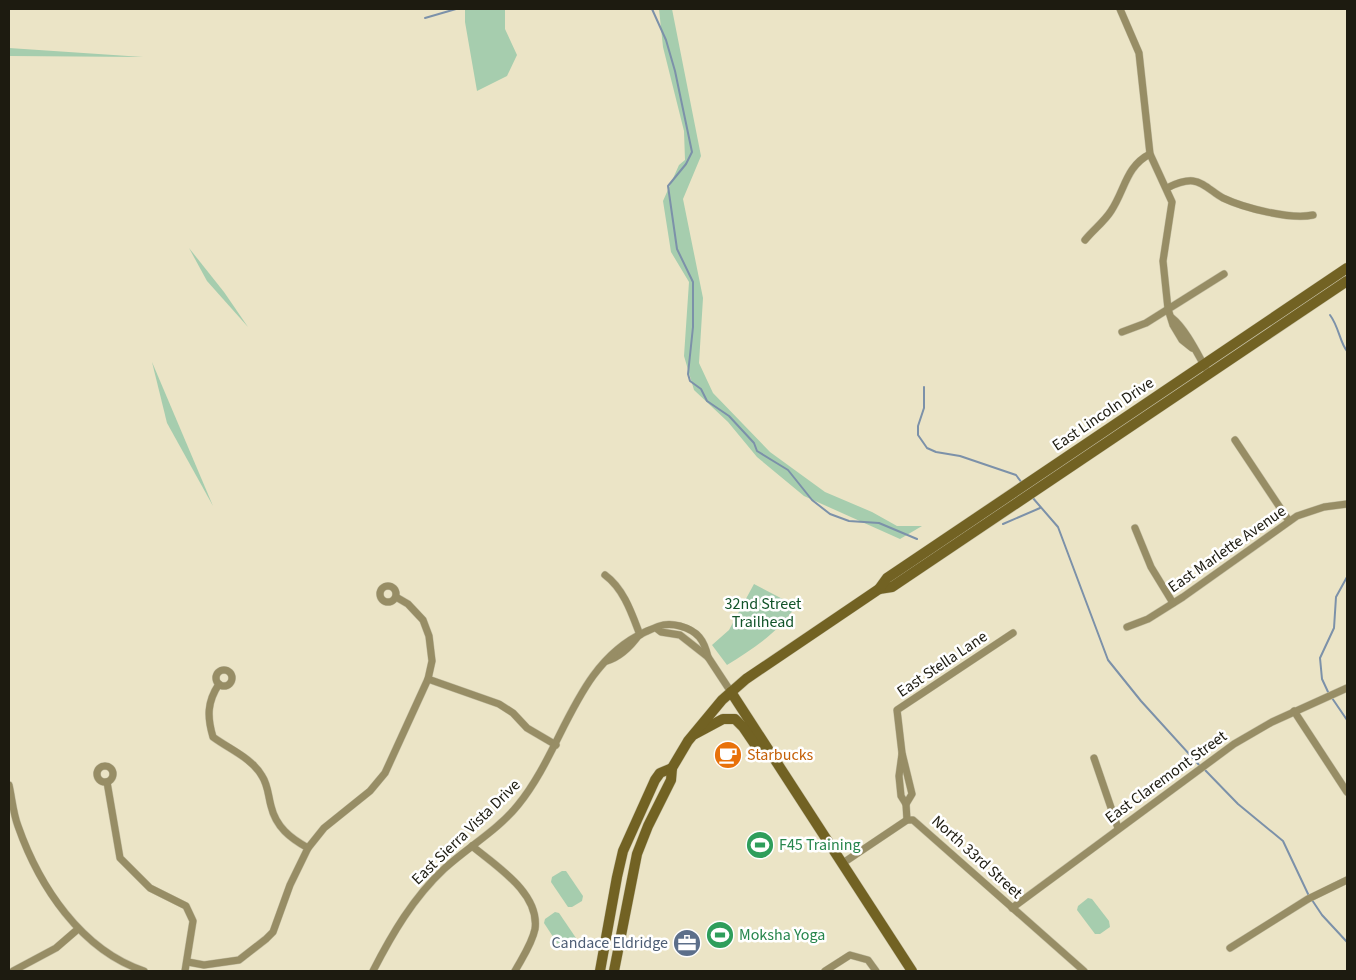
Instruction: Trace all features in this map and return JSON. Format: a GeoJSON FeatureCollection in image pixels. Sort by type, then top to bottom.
{"type":"FeatureCollection","features":[{"type":"Feature","properties":{"kind":"main road","name":"East Lincoln Drive"},"geometry":{"type":"LineString","coordinates":[[614,971],[637,854],[648,826],[671,780],[672,768],[692,735],[731,692],[768,664],[879,589],[892,587],[1203,365],[1347,268]]}},
{"type":"Feature","properties":{"kind":"main road","name":"East Lincoln Drive"},"geometry":{"type":"LineString","coordinates":[[1033,486],[1209,374],[1347,281]]}},
{"type":"Feature","properties":{"kind":"main road"},"geometry":{"type":"LineString","coordinates":[[731,692],[912,971]]}},
{"type":"Feature","properties":{"kind":"main road"},"geometry":{"type":"LineString","coordinates":[[692,735],[724,720],[734,719],[743,727],[758,749],[775,758]]}},
{"type":"Feature","properties":{"kind":"main road","name":"East Lincoln Drive"},"geometry":{"type":"LineString","coordinates":[[600,971],[617,877],[624,851],[655,780],[660,773],[672,768]]}},
{"type":"Feature","properties":{"kind":"street"},"geometry":{"type":"LineString","coordinates":[[1120,9],[1140,53],[1150,154],[1167,188],[1172,209],[1163,260],[1168,309],[1172,318],[1188,336],[1192,348],[1209,374]]}},
{"type":"Feature","properties":{"kind":"street"},"geometry":{"type":"LineString","coordinates":[[1085,240],[1103,223],[1139,159],[1150,154]]}},
{"type":"Feature","properties":{"kind":"street"},"geometry":{"type":"LineString","coordinates":[[1167,188],[1184,181],[1194,181],[1222,198],[1242,204],[1300,218],[1314,215]]}},
{"type":"Feature","properties":{"kind":"street"},"geometry":{"type":"LineString","coordinates":[[1122,332],[1146,322],[1224,274]]}},
{"type":"Feature","properties":{"kind":"street"},"geometry":{"type":"LineString","coordinates":[[1235,440],[1289,521]]}},
{"type":"Feature","properties":{"kind":"street","name":"East Marlette Avenue"},"geometry":{"type":"LineString","coordinates":[[1127,628],[1148,619],[1173,604],[1265,541],[1289,521],[1312,510],[1347,504]]}},
{"type":"Feature","properties":{"kind":"street"},"geometry":{"type":"LineString","coordinates":[[1136,528],[1151,567],[1173,604]]}},
{"type":"Feature","properties":{"kind":"street"},"geometry":{"type":"LineString","coordinates":[[605,575],[614,583],[625,599],[640,634]]}},
{"type":"Feature","properties":{"kind":"street"},"geometry":{"type":"LineString","coordinates":[[188,962],[204,965],[239,960],[266,939],[273,932],[290,886],[308,848],[324,828],[370,791],[385,773],[428,679],[432,661],[429,636],[423,620],[416,611],[396,596]]}},
{"type":"Feature","properties":{"kind":"street","name":"East Sierra Vista Drive"},"geometry":{"type":"LineString","coordinates":[[373,971],[393,933],[425,889],[444,869],[517,807],[533,786],[556,744],[567,718],[589,680],[607,661],[613,659],[633,644],[640,634],[661,624],[676,625]]}},
{"type":"Feature","properties":{"kind":"street"},"geometry":{"type":"LineString","coordinates":[[674,634],[676,625],[696,633],[705,643],[708,657]]}},
{"type":"Feature","properties":{"kind":"street"},"geometry":{"type":"LineString","coordinates":[[656,628],[661,632],[680,635],[708,657],[731,692]]}},
{"type":"Feature","properties":{"kind":"street","name":"East Stella Lane"},"geometry":{"type":"LineString","coordinates":[[907,820],[906,804],[912,794],[902,753],[897,710],[1013,633]]}},
{"type":"Feature","properties":{"kind":"street"},"geometry":{"type":"LineString","coordinates":[[428,679],[499,704],[513,713],[527,728],[556,744]]}},
{"type":"Feature","properties":{"kind":"street"},"geometry":{"type":"LineString","coordinates":[[219,684],[208,708],[209,725],[213,737],[256,767],[262,776],[271,807],[283,831],[308,848]]}},
{"type":"Feature","properties":{"kind":"street","name":"East Claremont Street"},"geometry":{"type":"LineString","coordinates":[[1012,908],[1205,764],[1242,740],[1294,711],[1347,688]]}},
{"type":"Feature","properties":{"kind":"street"},"geometry":{"type":"LineString","coordinates":[[1294,711],[1347,792]]}},
{"type":"Feature","properties":{"kind":"street"},"geometry":{"type":"LineString","coordinates":[[1094,758],[1118,828]]}},
{"type":"Feature","properties":{"kind":"street"},"geometry":{"type":"LineString","coordinates":[[107,782],[120,858],[150,888],[186,906],[193,921],[188,962],[185,971]]}},
{"type":"Feature","properties":{"kind":"street"},"geometry":{"type":"LineString","coordinates":[[9,785],[17,824],[38,873],[78,929],[107,954],[144,971]]}},
{"type":"Feature","properties":{"kind":"street","name":"North 33rd Street"},"geometry":{"type":"LineString","coordinates":[[843,863],[907,820],[913,820],[1084,971]]}},
{"type":"Feature","properties":{"kind":"street"},"geometry":{"type":"LineString","coordinates":[[472,846],[512,880],[531,905],[535,929],[532,940],[515,971]]}},
{"type":"Feature","properties":{"kind":"street"},"geometry":{"type":"LineString","coordinates":[[1230,948],[1308,898],[1347,880]]}},
{"type":"Feature","properties":{"kind":"street"},"geometry":{"type":"LineString","coordinates":[[13,971],[56,948],[78,929]]}},
{"type":"Feature","properties":{"kind":"street"},"geometry":{"type":"LineString","coordinates":[[825,971],[850,955],[868,960],[876,971]]}},
{"type":"Feature","properties":{"kind":"green space"},"geometry":{"type":"Polygon","coordinates":[[[465,9],[505,9],[505,29],[517,55],[507,76],[477,91],[465,22],[465,9]]]}},
{"type":"Feature","properties":{"kind":"green space"},"geometry":{"type":"Polygon","coordinates":[[[659,9],[672,9],[701,156],[683,199],[703,298],[699,363],[713,393],[770,452],[825,492],[872,512],[897,526],[922,526],[900,539],[804,496],[757,457],[728,422],[694,390],[684,356],[689,282],[671,252],[663,201],[679,165],[685,160],[684,131],[663,47],[659,9]]]}},
{"type":"Feature","properties":{"kind":"green space"},"geometry":{"type":"Polygon","coordinates":[[[9,48],[143,57],[9,56],[9,48]]]}},
{"type":"Feature","properties":{"kind":"green space"},"geometry":{"type":"Polygon","coordinates":[[[189,248],[224,292],[248,327],[207,281],[189,248]]]}},
{"type":"Feature","properties":{"kind":"green space"},"geometry":{"type":"Polygon","coordinates":[[[152,362],[213,506],[167,423],[152,362]]]}},
{"type":"Feature","properties":{"kind":"green space","name":"32nd Street Trailhead"},"geometry":{"type":"Polygon","coordinates":[[[754,584],[796,606],[773,632],[727,665],[712,645],[729,630],[754,584]]]}},
{"type":"Feature","properties":{"kind":"green space"},"geometry":{"type":"Polygon","coordinates":[[[562,871],[566,871],[583,896],[582,901],[572,907],[568,907],[551,882],[552,877],[562,871]]]}},
{"type":"Feature","properties":{"kind":"green space"},"geometry":{"type":"Polygon","coordinates":[[[1088,898],[1092,899],[1109,921],[1110,927],[1100,934],[1095,934],[1077,910],[1078,906],[1088,898]]]}},
{"type":"Feature","properties":{"kind":"green space"},"geometry":{"type":"Polygon","coordinates":[[[555,912],[559,913],[576,938],[575,943],[565,949],[561,949],[544,923],[545,919],[555,912]]]}},
{"type":"Feature","properties":{"kind":"waterway"},"geometry":{"type":"LineString","coordinates":[[425,18],[456,9]]}},
{"type":"Feature","properties":{"kind":"waterway"},"geometry":{"type":"LineString","coordinates":[[652,9],[666,40],[675,71],[692,152],[686,164],[668,186],[677,249],[693,282],[693,327],[688,374],[690,381],[701,389],[707,401],[729,416],[754,443],[757,451],[788,470],[812,500],[830,514],[849,521],[879,523],[917,539]]}},
{"type":"Feature","properties":{"kind":"waterway"},"geometry":{"type":"LineString","coordinates":[[1330,315],[1347,351]]}},
{"type":"Feature","properties":{"kind":"waterway"},"geometry":{"type":"LineString","coordinates":[[924,387],[924,408],[918,426],[918,435],[927,448],[936,452],[960,456],[1016,475],[1022,483]]}},
{"type":"Feature","properties":{"kind":"waterway"},"geometry":{"type":"LineString","coordinates":[[1032,497],[1058,527],[1108,660],[1141,701],[1200,766]]}},
{"type":"Feature","properties":{"kind":"waterway"},"geometry":{"type":"LineString","coordinates":[[1003,524],[1040,508]]}},
{"type":"Feature","properties":{"kind":"waterway"},"geometry":{"type":"LineString","coordinates":[[1329,694],[1322,679],[1320,658],[1334,628],[1336,597],[1347,577]]}},
{"type":"Feature","properties":{"kind":"waterway"},"geometry":{"type":"LineString","coordinates":[[1332,698],[1347,720]]}},
{"type":"Feature","properties":{"kind":"waterway"},"geometry":{"type":"LineString","coordinates":[[1204,769],[1238,804],[1283,841],[1309,896]]}},
{"type":"Feature","properties":{"kind":"waterway"},"geometry":{"type":"LineString","coordinates":[[1312,900],[1322,915],[1347,942]]}},
{"type":"Feature","properties":{"kind":"place","name":"Starbucks"},"geometry":{"type":"Point","coordinates":[728,755]}},
{"type":"Feature","properties":{"kind":"place","name":"F45 Training"},"geometry":{"type":"Point","coordinates":[760,845]}},
{"type":"Feature","properties":{"kind":"place","name":"Moksha Yoga"},"geometry":{"type":"Point","coordinates":[720,935]}},
{"type":"Feature","properties":{"kind":"place","name":"Candace Eldridge"},"geometry":{"type":"Point","coordinates":[687,943]}}]}
